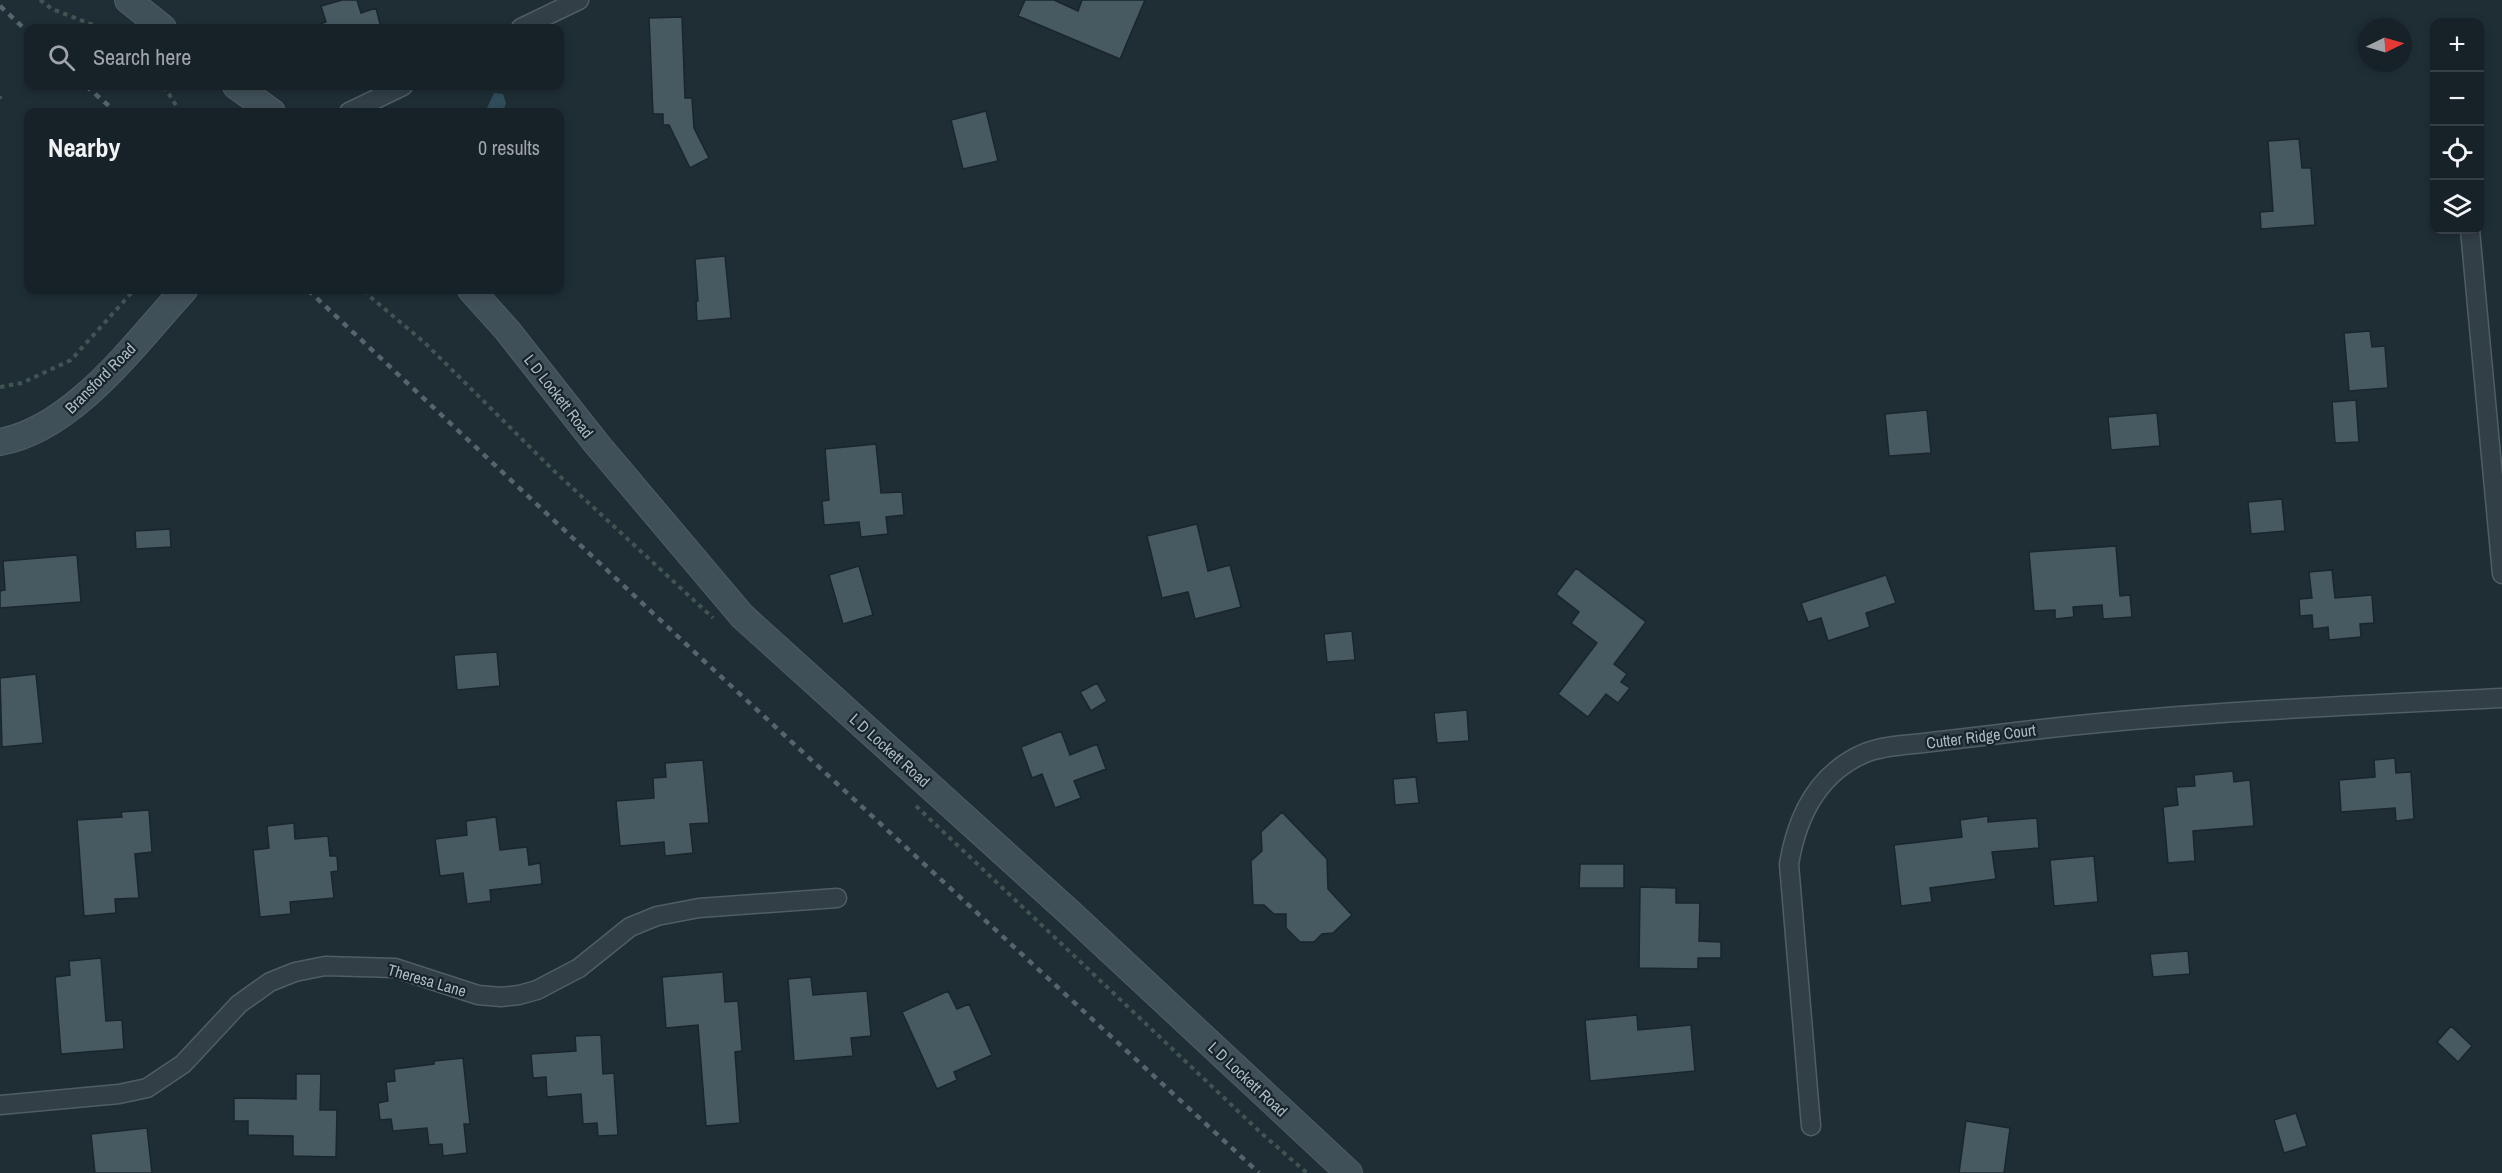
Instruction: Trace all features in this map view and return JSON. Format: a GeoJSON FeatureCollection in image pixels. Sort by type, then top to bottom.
{"type":"FeatureCollection","features":[{"type":"Feature","properties":{"kind":"main road"},"geometry":{"type":"LineString","coordinates":[[129,0],[158,24]]}},
{"type":"Feature","properties":{"kind":"main road"},"geometry":{"type":"LineString","coordinates":[[242,90],[266,108]]}},
{"type":"Feature","properties":{"kind":"main road","name":"Bransford Road"},"geometry":{"type":"LineString","coordinates":[[0,442],[13,440],[57,420],[98,384],[180,294]]}},
{"type":"Feature","properties":{"kind":"main road","name":"L D Lockett Road"},"geometry":{"type":"LineString","coordinates":[[475,294],[507,330],[596,443],[742,616],[1078,920],[1349,1173]]}},
{"type":"Feature","properties":{"kind":"street"},"geometry":{"type":"LineString","coordinates":[[529,24],[579,0]]}},
{"type":"Feature","properties":{"kind":"street"},"geometry":{"type":"LineString","coordinates":[[357,108],[396,90]]}},
{"type":"Feature","properties":{"kind":"street"},"geometry":{"type":"LineString","coordinates":[[2470,234],[2502,574]]}},
{"type":"Feature","properties":{"kind":"street","name":"Cutter Ridge Court"},"geometry":{"type":"LineString","coordinates":[[1811,1126],[1789,864],[1793,838],[1803,812],[1824,782],[1846,764],[1866,753],[1901,746],[2049,728],[2274,711],[2502,698]]}},
{"type":"Feature","properties":{"kind":"street","name":"Theresa Lane"},"geometry":{"type":"LineString","coordinates":[[0,1105],[118,1094],[147,1088],[183,1064],[239,1004],[270,982],[295,972],[325,966],[395,968],[478,995],[501,997],[519,995],[537,990],[572,972],[630,927],[657,916],[699,908],[837,898]]}},
{"type":"Feature","properties":{"kind":"path"},"geometry":{"type":"LineString","coordinates":[[40,0],[52,9],[91,24]]}},
{"type":"Feature","properties":{"kind":"path"},"geometry":{"type":"LineString","coordinates":[[166,90],[178,108]]}},
{"type":"Feature","properties":{"kind":"path"},"geometry":{"type":"LineString","coordinates":[[0,387],[22,383],[71,360],[130,294]]}},
{"type":"Feature","properties":{"kind":"water"},"geometry":{"type":"Polygon","coordinates":[[[494,93],[503,94],[506,103],[504,108],[487,108],[494,93]]]}},
{"type":"Feature","properties":{"kind":"building"},"geometry":{"type":"Polygon","coordinates":[[[342,0],[357,0],[361,13],[376,8],[380,24],[320,24],[326,22],[321,6],[342,0]]]}},
{"type":"Feature","properties":{"kind":"building"},"geometry":{"type":"Polygon","coordinates":[[[1025,0],[1054,0],[1078,11],[1082,0],[1145,0],[1120,59],[1018,16],[1025,0]]]}},
{"type":"Feature","properties":{"kind":"building"},"geometry":{"type":"Polygon","coordinates":[[[682,17],[685,98],[692,98],[694,128],[709,158],[690,168],[669,125],[663,125],[663,114],[653,114],[649,18],[682,17]]]}},
{"type":"Feature","properties":{"kind":"building"},"geometry":{"type":"Polygon","coordinates":[[[986,111],[998,161],[963,169],[951,120],[986,111]]]}},
{"type":"Feature","properties":{"kind":"building"},"geometry":{"type":"Polygon","coordinates":[[[2299,139],[2302,168],[2311,168],[2315,225],[2261,229],[2260,212],[2273,211],[2268,141],[2299,139]]]}},
{"type":"Feature","properties":{"kind":"building"},"geometry":{"type":"Polygon","coordinates":[[[725,256],[731,318],[697,321],[695,259],[725,256]]]}},
{"type":"Feature","properties":{"kind":"building"},"geometry":{"type":"Polygon","coordinates":[[[2370,331],[2372,347],[2385,346],[2388,388],[2349,391],[2344,333],[2370,331]]]}},
{"type":"Feature","properties":{"kind":"building"},"geometry":{"type":"Polygon","coordinates":[[[2356,400],[2359,442],[2335,443],[2332,402],[2356,400]]]}},
{"type":"Feature","properties":{"kind":"building"},"geometry":{"type":"Polygon","coordinates":[[[1927,410],[1931,453],[1889,456],[1885,414],[1927,410]]]}},
{"type":"Feature","properties":{"kind":"building"},"geometry":{"type":"Polygon","coordinates":[[[2157,413],[2160,446],[2111,450],[2108,417],[2157,413]]]}},
{"type":"Feature","properties":{"kind":"building"},"geometry":{"type":"Polygon","coordinates":[[[876,444],[881,493],[902,492],[904,515],[886,517],[888,534],[861,537],[859,522],[824,525],[822,501],[829,500],[825,449],[876,444]]]}},
{"type":"Feature","properties":{"kind":"building"},"geometry":{"type":"Polygon","coordinates":[[[2282,499],[2285,531],[2251,534],[2248,502],[2282,499]]]}},
{"type":"Feature","properties":{"kind":"building"},"geometry":{"type":"Polygon","coordinates":[[[1197,524],[1208,571],[1230,565],[1241,607],[1195,619],[1188,592],[1162,598],[1147,536],[1197,524]]]}},
{"type":"Feature","properties":{"kind":"building"},"geometry":{"type":"Polygon","coordinates":[[[170,529],[171,547],[136,549],[135,531],[170,529]]]}},
{"type":"Feature","properties":{"kind":"building"},"geometry":{"type":"Polygon","coordinates":[[[2116,546],[2120,596],[2130,595],[2132,617],[2103,619],[2102,605],[2073,607],[2074,617],[2055,619],[2055,610],[2034,611],[2029,552],[2116,546]]]}},
{"type":"Feature","properties":{"kind":"building"},"geometry":{"type":"Polygon","coordinates":[[[77,555],[81,602],[0,608],[0,591],[5,590],[3,561],[77,555]]]}},
{"type":"Feature","properties":{"kind":"building"},"geometry":{"type":"Polygon","coordinates":[[[859,566],[873,615],[843,624],[829,575],[859,566]]]}},
{"type":"Feature","properties":{"kind":"building"},"geometry":{"type":"Polygon","coordinates":[[[1576,568],[1646,622],[1614,664],[1627,674],[1621,682],[1630,688],[1618,703],[1606,694],[1588,717],[1558,694],[1597,643],[1571,623],[1579,612],[1556,594],[1576,568]]]}},
{"type":"Feature","properties":{"kind":"building"},"geometry":{"type":"Polygon","coordinates":[[[2332,570],[2335,598],[2372,595],[2374,623],[2360,624],[2361,637],[2329,640],[2328,627],[2313,629],[2312,615],[2300,616],[2299,599],[2312,598],[2309,572],[2332,570]]]}},
{"type":"Feature","properties":{"kind":"building"},"geometry":{"type":"Polygon","coordinates":[[[1886,575],[1896,603],[1866,613],[1870,627],[1828,641],[1821,618],[1808,622],[1801,603],[1886,575]]]}},
{"type":"Feature","properties":{"kind":"building"},"geometry":{"type":"Polygon","coordinates":[[[1352,631],[1355,660],[1327,662],[1324,634],[1352,631]]]}},
{"type":"Feature","properties":{"kind":"building"},"geometry":{"type":"Polygon","coordinates":[[[497,652],[500,686],[457,690],[454,655],[497,652]]]}},
{"type":"Feature","properties":{"kind":"building"},"geometry":{"type":"Polygon","coordinates":[[[36,674],[43,743],[2,747],[0,678],[36,674]]]}},
{"type":"Feature","properties":{"kind":"building"},"geometry":{"type":"Polygon","coordinates":[[[1097,683],[1107,701],[1091,711],[1080,692],[1097,683]]]}},
{"type":"Feature","properties":{"kind":"building"},"geometry":{"type":"Polygon","coordinates":[[[1467,710],[1469,741],[1437,743],[1434,713],[1467,710]]]}},
{"type":"Feature","properties":{"kind":"building"},"geometry":{"type":"Polygon","coordinates":[[[1061,731],[1070,755],[1097,744],[1106,769],[1074,781],[1081,798],[1055,808],[1042,774],[1032,778],[1021,747],[1061,731]]]}},
{"type":"Feature","properties":{"kind":"building"},"geometry":{"type":"Polygon","coordinates":[[[2395,758],[2396,773],[2411,772],[2414,819],[2396,821],[2395,808],[2341,812],[2339,780],[2375,777],[2374,760],[2395,758]]]}},
{"type":"Feature","properties":{"kind":"building"},"geometry":{"type":"Polygon","coordinates":[[[703,760],[709,823],[690,824],[693,853],[665,856],[664,842],[620,846],[616,801],[654,798],[653,778],[666,777],[665,763],[703,760]]]}},
{"type":"Feature","properties":{"kind":"building"},"geometry":{"type":"Polygon","coordinates":[[[2233,771],[2234,782],[2250,780],[2254,826],[2193,831],[2195,861],[2168,863],[2163,807],[2178,805],[2176,787],[2195,786],[2194,775],[2233,771]]]}},
{"type":"Feature","properties":{"kind":"building"},"geometry":{"type":"Polygon","coordinates":[[[1416,777],[1419,803],[1395,805],[1393,779],[1416,777]]]}},
{"type":"Feature","properties":{"kind":"building"},"geometry":{"type":"Polygon","coordinates":[[[149,810],[152,852],[135,854],[139,898],[115,899],[116,913],[84,916],[77,820],[122,817],[121,812],[149,810]]]}},
{"type":"Feature","properties":{"kind":"building"},"geometry":{"type":"Polygon","coordinates":[[[1282,812],[1327,859],[1328,889],[1352,915],[1333,933],[1322,934],[1314,942],[1300,942],[1286,928],[1286,914],[1274,914],[1264,905],[1253,905],[1251,861],[1262,851],[1261,832],[1282,812]]]}},
{"type":"Feature","properties":{"kind":"building"},"geometry":{"type":"Polygon","coordinates":[[[1988,816],[1988,822],[2037,818],[2039,848],[1992,852],[1996,879],[1930,888],[1932,902],[1901,906],[1894,845],[1962,837],[1960,820],[1988,816]]]}},
{"type":"Feature","properties":{"kind":"building"},"geometry":{"type":"Polygon","coordinates":[[[496,817],[500,850],[527,847],[529,865],[540,863],[542,884],[490,890],[491,901],[467,904],[463,873],[440,876],[435,839],[467,835],[466,821],[496,817]]]}},
{"type":"Feature","properties":{"kind":"building"},"geometry":{"type":"Polygon","coordinates":[[[294,823],[295,839],[328,836],[330,856],[337,856],[338,871],[331,872],[334,898],[290,902],[291,914],[260,917],[253,850],[269,848],[267,826],[294,823]]]}},
{"type":"Feature","properties":{"kind":"building"},"geometry":{"type":"Polygon","coordinates":[[[2094,856],[2098,902],[2054,906],[2050,860],[2094,856]]]}},
{"type":"Feature","properties":{"kind":"building"},"geometry":{"type":"Polygon","coordinates":[[[1580,864],[1624,864],[1624,888],[1579,888],[1580,864]]]}},
{"type":"Feature","properties":{"kind":"building"},"geometry":{"type":"Polygon","coordinates":[[[1640,887],[1676,888],[1676,903],[1700,903],[1699,941],[1721,942],[1721,958],[1698,958],[1698,969],[1639,968],[1640,887]]]}},
{"type":"Feature","properties":{"kind":"building"},"geometry":{"type":"Polygon","coordinates":[[[2188,951],[2190,974],[2153,977],[2150,954],[2188,951]]]}},
{"type":"Feature","properties":{"kind":"building"},"geometry":{"type":"Polygon","coordinates":[[[101,958],[106,1021],[122,1020],[124,1049],[61,1054],[55,977],[70,975],[69,961],[101,958]]]}},
{"type":"Feature","properties":{"kind":"building"},"geometry":{"type":"Polygon","coordinates":[[[723,972],[725,1002],[738,1001],[742,1051],[735,1052],[740,1123],[706,1126],[698,1025],[666,1028],[662,977],[723,972]]]}},
{"type":"Feature","properties":{"kind":"building"},"geometry":{"type":"Polygon","coordinates":[[[811,977],[813,995],[867,991],[871,1036],[851,1038],[853,1056],[794,1061],[788,979],[811,977]]]}},
{"type":"Feature","properties":{"kind":"building"},"geometry":{"type":"Polygon","coordinates":[[[948,991],[957,1009],[969,1004],[992,1055],[954,1072],[957,1080],[937,1089],[902,1012],[948,991]]]}},
{"type":"Feature","properties":{"kind":"building"},"geometry":{"type":"Polygon","coordinates":[[[1637,1015],[1638,1030],[1691,1025],[1695,1071],[1590,1081],[1585,1020],[1637,1015]]]}},
{"type":"Feature","properties":{"kind":"building"},"geometry":{"type":"Polygon","coordinates":[[[2451,1026],[2472,1046],[2458,1062],[2437,1042],[2451,1026]]]}},
{"type":"Feature","properties":{"kind":"building"},"geometry":{"type":"Polygon","coordinates":[[[601,1035],[603,1074],[614,1073],[618,1135],[598,1136],[597,1123],[583,1124],[581,1094],[547,1097],[546,1077],[533,1078],[531,1054],[576,1051],[575,1036],[601,1035]]]}},
{"type":"Feature","properties":{"kind":"building"},"geometry":{"type":"Polygon","coordinates":[[[463,1058],[470,1124],[464,1124],[467,1153],[443,1156],[442,1144],[429,1145],[427,1128],[393,1131],[391,1119],[380,1120],[378,1103],[388,1101],[386,1082],[395,1081],[394,1069],[463,1058]]]}},
{"type":"Feature","properties":{"kind":"building"},"geometry":{"type":"Polygon","coordinates":[[[296,1074],[321,1074],[320,1110],[337,1110],[336,1157],[293,1156],[293,1136],[248,1135],[248,1121],[234,1121],[234,1098],[296,1099],[296,1074]]]}},
{"type":"Feature","properties":{"kind":"building"},"geometry":{"type":"Polygon","coordinates":[[[2296,1113],[2307,1146],[2284,1153],[2274,1120],[2296,1113]]]}},
{"type":"Feature","properties":{"kind":"building"},"geometry":{"type":"Polygon","coordinates":[[[1966,1121],[2010,1128],[2004,1173],[1959,1173],[1966,1121]]]}},
{"type":"Feature","properties":{"kind":"building"},"geometry":{"type":"Polygon","coordinates":[[[147,1128],[152,1173],[95,1173],[91,1134],[147,1128]]]}},
{"type":"Feature","properties":{"kind":"railway"},"geometry":{"type":"LineString","coordinates":[[0,6],[24,28]]}},
{"type":"Feature","properties":{"kind":"railway"},"geometry":{"type":"LineString","coordinates":[[91,90],[111,108]]}},
{"type":"Feature","properties":{"kind":"railway"},"geometry":{"type":"LineString","coordinates":[[312,294],[703,660],[1259,1173]]}}]}
